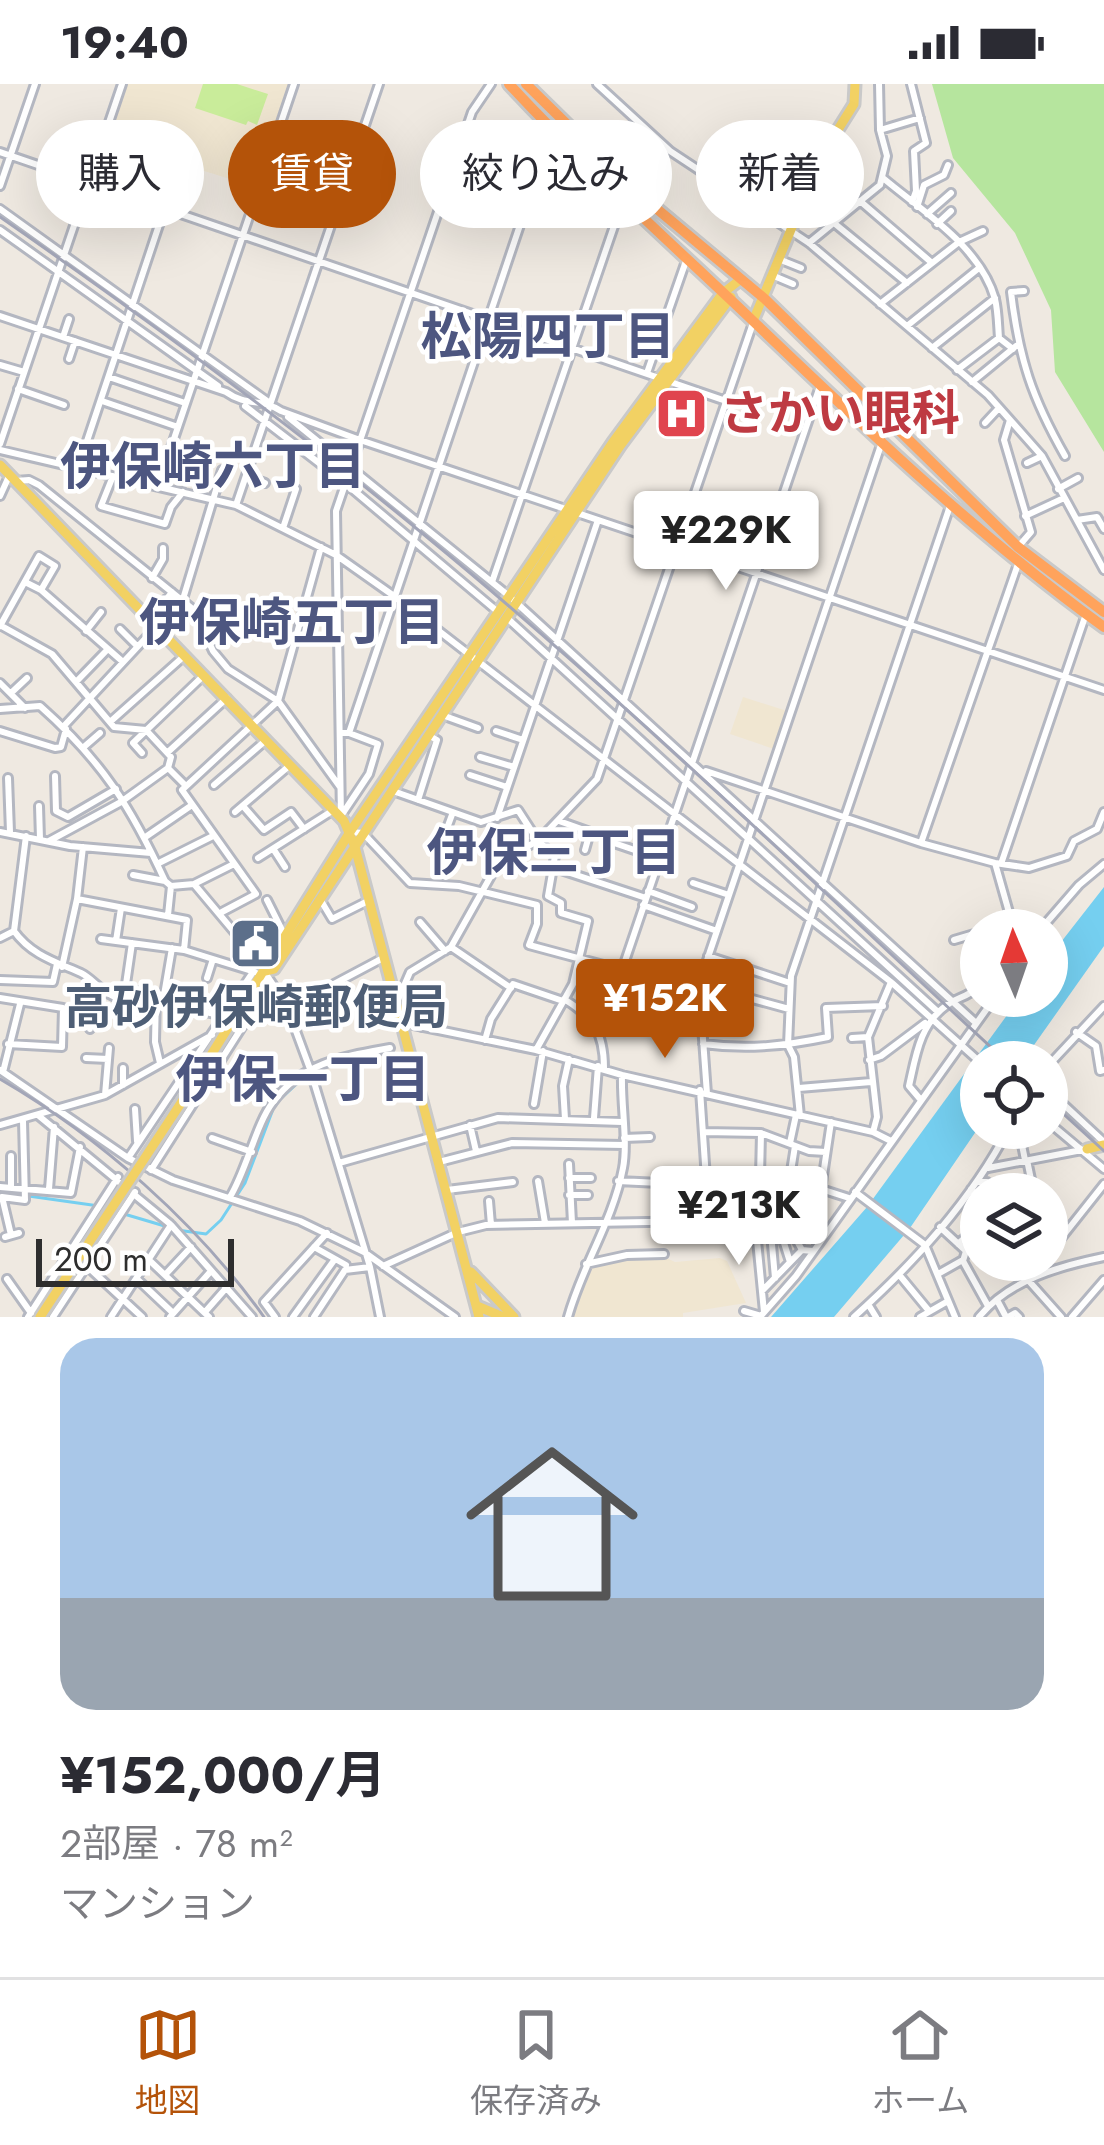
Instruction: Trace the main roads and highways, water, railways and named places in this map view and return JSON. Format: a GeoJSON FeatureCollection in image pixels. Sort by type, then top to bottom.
{"type":"FeatureCollection","features":[{"type":"Feature","properties":{"kind":"highway"},"geometry":{"type":"LineString","coordinates":[[508,84],[820,386],[1018,564],[1104,627]]}},
{"type":"Feature","properties":{"kind":"highway"},"geometry":{"type":"LineString","coordinates":[[526,84],[633,189],[765,299],[1018,547],[1104,612]]}},
{"type":"Feature","properties":{"kind":"main road"},"geometry":{"type":"LineString","coordinates":[[753,321],[830,140],[854,104],[855,84]]}},
{"type":"Feature","properties":{"kind":"main road"},"geometry":{"type":"LineString","coordinates":[[33,1316],[69,1273],[183,1100],[350,832],[664,379],[741,279]]}},
{"type":"Feature","properties":{"kind":"main road"},"geometry":{"type":"LineString","coordinates":[[0,464],[292,764],[350,832],[478,1312],[502,1317]]}},
{"type":"Feature","properties":{"kind":"main road"},"geometry":{"type":"LineString","coordinates":[[259,972],[274,969],[442,715],[472,659]]}},
{"type":"Feature","properties":{"kind":"main road"},"geometry":{"type":"LineString","coordinates":[[1083,1150],[1104,1143]]}},
{"type":"Feature","properties":{"kind":"main road"},"geometry":{"type":"LineString","coordinates":[[467,1268],[514,1317]]}},
{"type":"Feature","properties":{"kind":"water"},"geometry":{"type":"Polygon","coordinates":[[[1104,887],[1104,946],[1068,997],[1068,933],[1104,887]]]}},
{"type":"Feature","properties":{"kind":"water"},"geometry":{"type":"Polygon","coordinates":[[[1006,1017],[1054,1017],[1037,1041],[988,1041],[1006,1017]]]}},
{"type":"Feature","properties":{"kind":"water"},"geometry":{"type":"Polygon","coordinates":[[[960,1080],[960,1149],[964,1149],[910,1228],[834,1317],[771,1317],[867,1207],[960,1080]]]}},
{"type":"Feature","properties":{"kind":"waterway"},"geometry":{"type":"LineString","coordinates":[[177,1230],[206,1234],[221,1220],[245,1183],[275,1104],[304,1077]]}},
{"type":"Feature","properties":{"kind":"waterway"},"geometry":{"type":"LineString","coordinates":[[0,1192],[99,1206]]}},
{"type":"Feature","properties":{"kind":"waterway"},"geometry":{"type":"LineString","coordinates":[[114,1211],[168,1227]]}},
{"type":"Feature","properties":{"kind":"railway"},"geometry":{"type":"LineString","coordinates":[[0,217],[271,413],[503,601],[984,1041]]}},
{"type":"Feature","properties":{"kind":"railway"},"geometry":{"type":"LineString","coordinates":[[0,1079],[74,1127],[144,1184],[209,1248],[264,1317]]}},
{"type":"Feature","properties":{"kind":"railway"},"geometry":{"type":"LineString","coordinates":[[1068,1118],[1104,1151]]}},
{"type":"Feature","properties":{"kind":"place","name":"さかい眼科"},"geometry":{"type":"Point","coordinates":[681,413]}},
{"type":"Feature","properties":{"kind":"place","name":"高砂伊保崎郵便局"},"geometry":{"type":"Point","coordinates":[256,944]}},
{"type":"Feature","properties":{"kind":"district","name":"松陽四丁目"},"geometry":{"type":"Point","coordinates":[548,336]}},
{"type":"Feature","properties":{"kind":"district","name":"伊保崎六丁目"},"geometry":{"type":"Point","coordinates":[213,466]}},
{"type":"Feature","properties":{"kind":"district","name":"伊保崎五丁目"},"geometry":{"type":"Point","coordinates":[292,622]}},
{"type":"Feature","properties":{"kind":"district","name":"伊保三丁目"},"geometry":{"type":"Point","coordinates":[554,852]}},
{"type":"Feature","properties":{"kind":"district","name":"伊保一丁目"},"geometry":{"type":"Point","coordinates":[303,1079]}}]}
